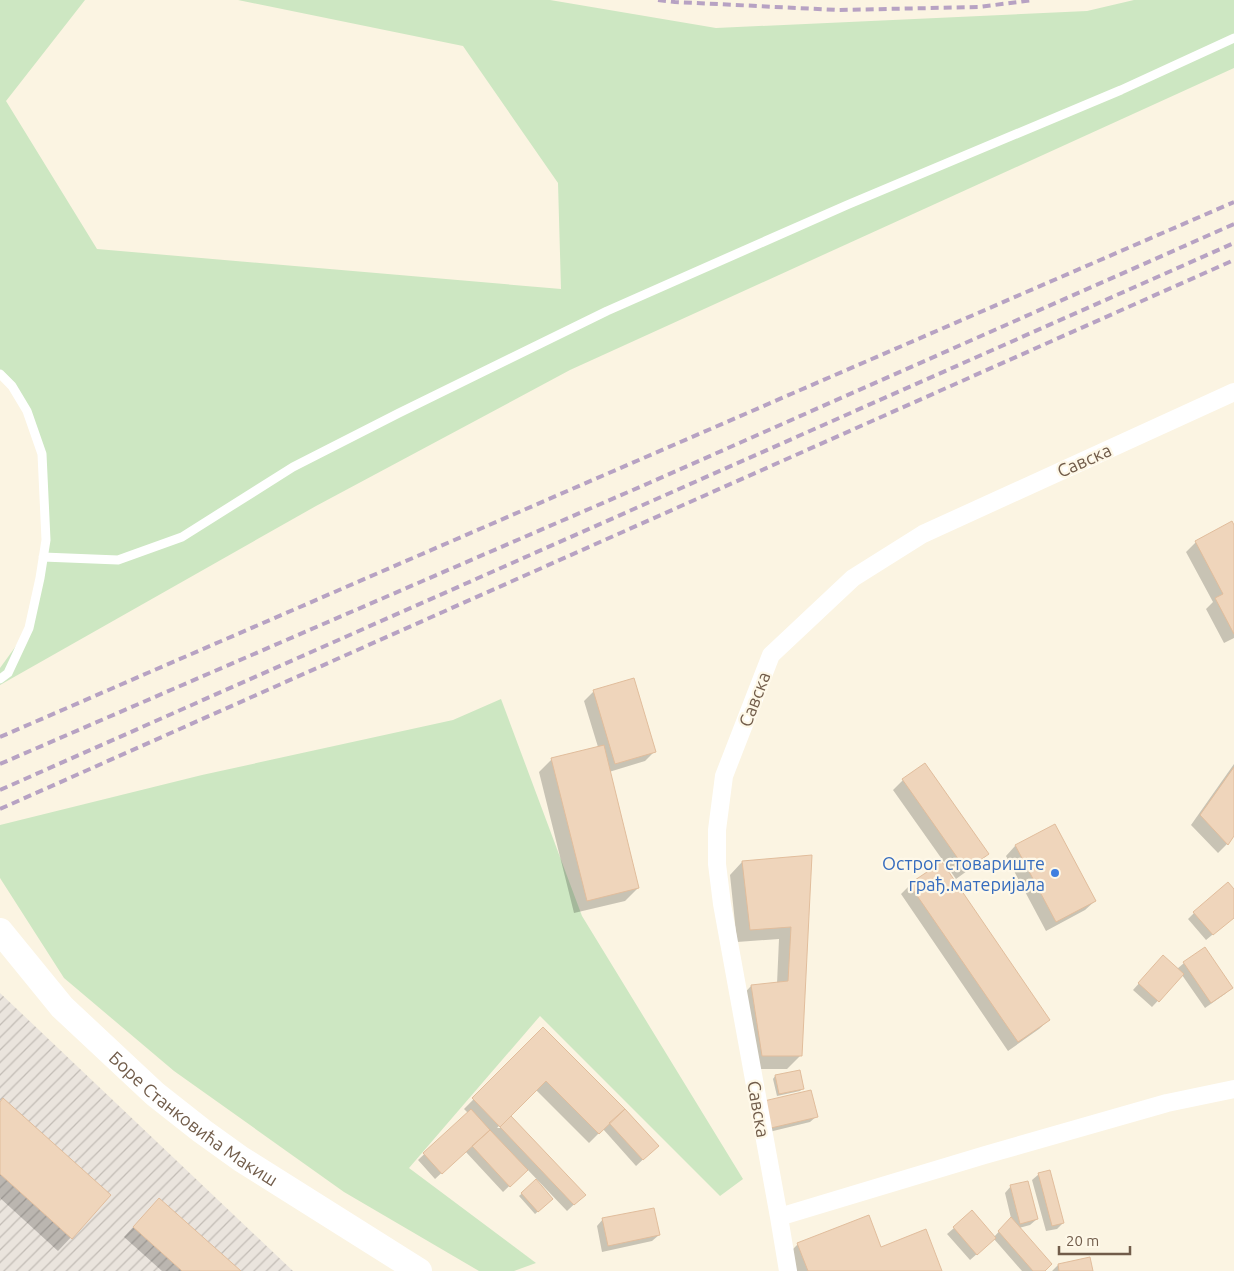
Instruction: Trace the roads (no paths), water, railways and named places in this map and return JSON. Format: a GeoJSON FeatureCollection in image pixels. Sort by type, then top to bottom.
{"type":"FeatureCollection","features":[{"type":"Feature","properties":{"kind":"main road","name":"Боре Станковића Макиш"},"geometry":{"type":"LineString","coordinates":[[0,931],[62,1007],[156,1094],[241,1159],[419,1271]]}},
{"type":"Feature","properties":{"kind":"street","name":"Савска"},"geometry":{"type":"LineString","coordinates":[[788,1271],[722,904],[717,864],[717,830],[724,776],[771,655],[853,578],[923,534],[1234,392]]}},
{"type":"Feature","properties":{"kind":"street"},"geometry":{"type":"LineString","coordinates":[[779,1217],[1167,1103],[1234,1089]]}},
{"type":"Feature","properties":{"kind":"lane"},"geometry":{"type":"LineString","coordinates":[[43,557],[118,560],[182,537],[293,467],[607,311],[847,205],[1121,90],[1234,38]]}},
{"type":"Feature","properties":{"kind":"lane"},"geometry":{"type":"LineString","coordinates":[[0,374],[12,386],[27,411],[42,454],[46,540],[29,628],[8,673],[0,679]]}},
{"type":"Feature","properties":{"kind":"railway"},"geometry":{"type":"LineString","coordinates":[[658,0],[838,10],[979,7],[1033,0]]}},
{"type":"Feature","properties":{"kind":"railway"},"geometry":{"type":"LineString","coordinates":[[0,737],[1234,202]]}},
{"type":"Feature","properties":{"kind":"railway"},"geometry":{"type":"LineString","coordinates":[[0,764],[649,483],[1234,224]]}},
{"type":"Feature","properties":{"kind":"railway"},"geometry":{"type":"LineString","coordinates":[[0,790],[1234,243]]}},
{"type":"Feature","properties":{"kind":"railway"},"geometry":{"type":"LineString","coordinates":[[0,809],[1234,260]]}},
{"type":"Feature","properties":{"kind":"place","name":"Острог стовариште грађ.материјала"},"geometry":{"type":"Point","coordinates":[1055,873]}}]}
